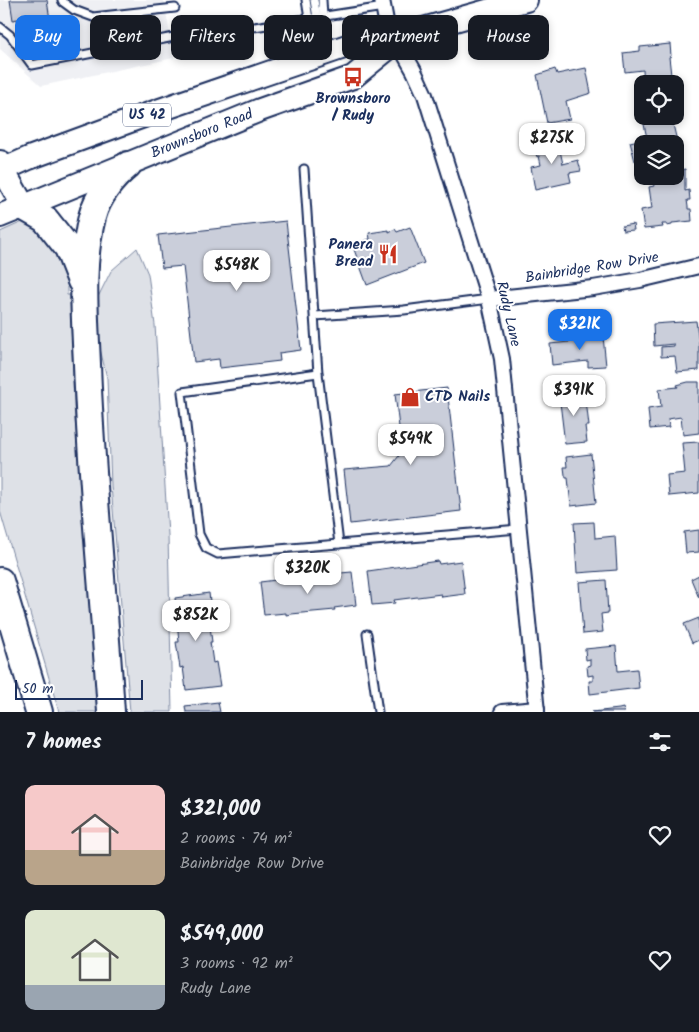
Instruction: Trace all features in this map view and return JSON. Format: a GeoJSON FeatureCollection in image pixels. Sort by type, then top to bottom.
{"type":"FeatureCollection","features":[{"type":"Feature","properties":{"kind":"highway"},"geometry":{"type":"LineString","coordinates":[[110,712],[107,644],[89,438],[84,289],[86,247],[92,215],[107,187],[128,164]]}},
{"type":"Feature","properties":{"kind":"highway"},"geometry":{"type":"LineString","coordinates":[[24,207],[45,219],[68,248],[84,289]]}},
{"type":"Feature","properties":{"kind":"highway"},"geometry":{"type":"LineString","coordinates":[[0,581],[39,712]]}},
{"type":"Feature","properties":{"kind":"main road","name":"Brownsboro Road"},"geometry":{"type":"LineString","coordinates":[[458,19],[526,0]]}},
{"type":"Feature","properties":{"kind":"main road","name":"Brownsboro Road"},"geometry":{"type":"LineString","coordinates":[[1,168],[221,88],[342,48]]}},
{"type":"Feature","properties":{"kind":"main road","name":"Brownsboro Road"},"geometry":{"type":"LineString","coordinates":[[0,216],[260,110],[353,77],[374,60]]}},
{"type":"Feature","properties":{"kind":"main road"},"geometry":{"type":"LineString","coordinates":[[1,168],[24,207]]}},
{"type":"Feature","properties":{"kind":"street","name":"Rudy Lane"},"geometry":{"type":"LineString","coordinates":[[406,60],[424,95],[490,300],[502,359],[537,711]]}},
{"type":"Feature","properties":{"kind":"street","name":"Bainbridge Row Drive"},"geometry":{"type":"LineString","coordinates":[[490,300],[593,288],[640,280],[699,266]]}},
{"type":"Feature","properties":{"kind":"street"},"geometry":{"type":"LineString","coordinates":[[502,712],[537,711]]}},
{"type":"Feature","properties":{"kind":"lane"},"geometry":{"type":"LineString","coordinates":[[62,0],[74,10],[93,17],[175,8]]}},
{"type":"Feature","properties":{"kind":"lane"},"geometry":{"type":"LineString","coordinates":[[306,0],[314,15]]}},
{"type":"Feature","properties":{"kind":"lane"},"geometry":{"type":"LineString","coordinates":[[314,0],[316,15]]}},
{"type":"Feature","properties":{"kind":"lane"},"geometry":{"type":"LineString","coordinates":[[317,15],[322,0]]}},
{"type":"Feature","properties":{"kind":"lane"},"geometry":{"type":"LineString","coordinates":[[330,15],[383,4]]}},
{"type":"Feature","properties":{"kind":"lane"},"geometry":{"type":"LineString","coordinates":[[0,27],[10,36],[32,65],[179,36],[202,35],[264,26]]}},
{"type":"Feature","properties":{"kind":"lane"},"geometry":{"type":"LineString","coordinates":[[304,169],[318,373],[339,544]]}},
{"type":"Feature","properties":{"kind":"lane"},"geometry":{"type":"LineString","coordinates":[[315,316],[404,310],[490,300]]}},
{"type":"Feature","properties":{"kind":"lane"},"geometry":{"type":"LineString","coordinates":[[318,373],[182,392],[198,534],[206,548],[218,554],[518,528]]}},
{"type":"Feature","properties":{"kind":"lane"},"geometry":{"type":"LineString","coordinates":[[368,634],[378,712]]}},
{"type":"Feature","properties":{"kind":"shaded area"},"geometry":{"type":"Polygon","coordinates":[[[0,0],[164,0],[171,41],[171,59],[41,86],[0,49],[0,0]]]}},
{"type":"Feature","properties":{"kind":"shaded area"},"geometry":{"type":"Polygon","coordinates":[[[27,220],[42,234],[54,250],[63,267],[69,286],[67,287],[67,295],[70,295],[74,407],[100,712],[59,712],[0,511],[0,232],[27,220]]]}},
{"type":"Feature","properties":{"kind":"shaded area"},"geometry":{"type":"Polygon","coordinates":[[[137,248],[148,274],[155,325],[168,535],[172,712],[130,712],[111,486],[107,378],[91,311],[111,271],[137,248]]]}},
{"type":"Feature","properties":{"kind":"building"},"geometry":{"type":"Polygon","coordinates":[[[10,0],[47,0],[49,15],[15,15],[15,20],[13,20],[10,0]]]}},
{"type":"Feature","properties":{"kind":"building"},"geometry":{"type":"Polygon","coordinates":[[[670,44],[671,75],[643,75],[643,70],[625,72],[623,53],[640,51],[640,47],[670,44]]]}},
{"type":"Feature","properties":{"kind":"building"},"geometry":{"type":"Polygon","coordinates":[[[586,68],[591,93],[566,101],[570,119],[547,123],[537,75],[555,69],[557,74],[586,68]]]}},
{"type":"Feature","properties":{"kind":"building"},"geometry":{"type":"Polygon","coordinates":[[[644,125],[673,125],[676,135],[646,135],[644,125]]]}},
{"type":"Feature","properties":{"kind":"building"},"geometry":{"type":"Polygon","coordinates":[[[557,137],[563,164],[578,160],[581,171],[569,173],[571,182],[535,190],[531,167],[541,165],[533,142],[557,137]]]}},
{"type":"Feature","properties":{"kind":"building"},"geometry":{"type":"Polygon","coordinates":[[[634,141],[634,157],[630,142],[634,141]]]}},
{"type":"Feature","properties":{"kind":"building"},"geometry":{"type":"Polygon","coordinates":[[[684,169],[685,191],[689,190],[690,200],[687,200],[688,209],[691,209],[692,221],[672,223],[672,225],[667,226],[667,224],[662,224],[663,227],[644,229],[641,210],[652,208],[649,187],[654,185],[684,185],[684,169]]]}},
{"type":"Feature","properties":{"kind":"building"},"geometry":{"type":"Polygon","coordinates":[[[286,221],[301,350],[279,353],[280,361],[220,368],[219,359],[194,362],[183,266],[162,268],[158,235],[286,221]]]}},
{"type":"Feature","properties":{"kind":"building"},"geometry":{"type":"Polygon","coordinates":[[[633,224],[634,230],[623,231],[622,226],[633,224]]]}},
{"type":"Feature","properties":{"kind":"building","name":"Panera Bread"},"geometry":{"type":"Polygon","coordinates":[[[410,227],[424,263],[367,285],[352,244],[370,239],[369,233],[389,230],[389,232],[395,229],[397,232],[410,227]]]}},
{"type":"Feature","properties":{"kind":"building"},"geometry":{"type":"Polygon","coordinates":[[[696,321],[699,342],[699,370],[677,372],[675,356],[661,357],[661,347],[674,346],[674,344],[654,346],[653,324],[696,321]]]}},
{"type":"Feature","properties":{"kind":"building"},"geometry":{"type":"Polygon","coordinates":[[[594,335],[594,337],[603,336],[606,366],[588,367],[588,361],[552,365],[550,344],[569,342],[569,339],[579,338],[579,336],[594,335]]]}},
{"type":"Feature","properties":{"kind":"building"},"geometry":{"type":"Polygon","coordinates":[[[699,382],[699,433],[683,435],[681,417],[668,419],[669,427],[650,429],[648,409],[661,407],[659,389],[678,387],[677,385],[699,382]]]}},
{"type":"Feature","properties":{"kind":"building"},"geometry":{"type":"Polygon","coordinates":[[[447,388],[461,511],[350,524],[344,470],[391,466],[402,452],[395,394],[447,388]]]}},
{"type":"Feature","properties":{"kind":"building"},"geometry":{"type":"Polygon","coordinates":[[[585,392],[589,426],[585,426],[587,442],[565,444],[559,394],[585,392]]]}},
{"type":"Feature","properties":{"kind":"building"},"geometry":{"type":"Polygon","coordinates":[[[699,442],[699,493],[669,496],[667,475],[685,473],[682,443],[699,442]]]}},
{"type":"Feature","properties":{"kind":"building"},"geometry":{"type":"Polygon","coordinates":[[[591,454],[596,503],[571,506],[568,478],[566,478],[564,467],[567,467],[566,457],[591,454]]]}},
{"type":"Feature","properties":{"kind":"building"},"geometry":{"type":"Polygon","coordinates":[[[594,522],[595,538],[615,536],[617,570],[577,573],[574,523],[594,522]]]}},
{"type":"Feature","properties":{"kind":"building"},"geometry":{"type":"Polygon","coordinates":[[[699,530],[699,552],[686,553],[684,532],[699,530]]]}},
{"type":"Feature","properties":{"kind":"building"},"geometry":{"type":"Polygon","coordinates":[[[438,561],[439,564],[461,561],[465,594],[442,597],[441,594],[394,600],[395,603],[372,605],[368,571],[438,561]]]}},
{"type":"Feature","properties":{"kind":"building"},"geometry":{"type":"Polygon","coordinates":[[[352,572],[356,605],[334,608],[335,610],[286,615],[286,613],[264,615],[260,582],[329,577],[329,574],[352,572]]]}},
{"type":"Feature","properties":{"kind":"building"},"geometry":{"type":"Polygon","coordinates":[[[699,575],[699,598],[691,579],[699,575]]]}},
{"type":"Feature","properties":{"kind":"building"},"geometry":{"type":"Polygon","coordinates":[[[606,580],[608,613],[601,614],[603,632],[583,634],[579,582],[606,580]]]}},
{"type":"Feature","properties":{"kind":"building"},"geometry":{"type":"Polygon","coordinates":[[[209,593],[212,618],[209,618],[212,642],[210,642],[213,663],[216,662],[220,686],[186,690],[183,667],[180,668],[176,642],[179,642],[175,598],[209,593]]]}},
{"type":"Feature","properties":{"kind":"building"},"geometry":{"type":"Polygon","coordinates":[[[699,618],[699,640],[692,643],[684,624],[699,618]]]}},
{"type":"Feature","properties":{"kind":"building"},"geometry":{"type":"Polygon","coordinates":[[[616,646],[618,671],[637,669],[639,688],[590,694],[589,681],[593,681],[593,675],[588,676],[587,666],[590,665],[590,659],[586,660],[585,649],[616,646]]]}},
{"type":"Feature","properties":{"kind":"building"},"geometry":{"type":"Polygon","coordinates":[[[218,702],[220,712],[186,712],[185,706],[218,702]]]}},
{"type":"Feature","properties":{"kind":"building"},"geometry":{"type":"Polygon","coordinates":[[[623,708],[624,712],[592,712],[619,709],[623,708]]]}},
{"type":"Feature","properties":{"kind":"place","name":"Brownsboro / Rudy"},"geometry":{"type":"Point","coordinates":[353,77]}},
{"type":"Feature","properties":{"kind":"place","name":"Panera Bread"},"geometry":{"type":"Point","coordinates":[388,254]}},
{"type":"Feature","properties":{"kind":"place","name":"CTD Nails"},"geometry":{"type":"Point","coordinates":[410,397]}}]}
